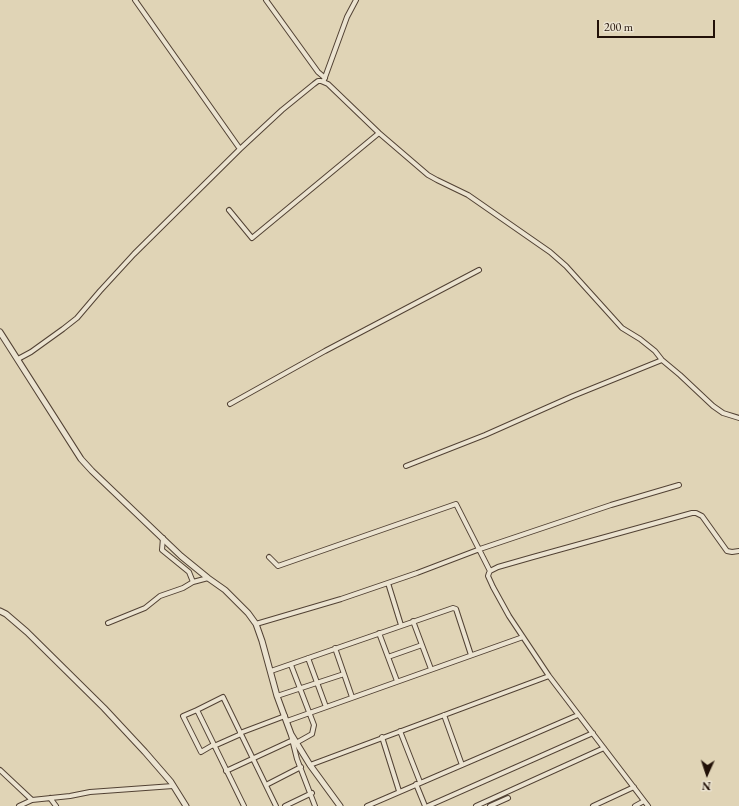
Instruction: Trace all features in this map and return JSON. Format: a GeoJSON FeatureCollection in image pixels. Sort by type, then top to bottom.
{"type":"FeatureCollection","features":[{"type":"Feature","properties":{"kind":"street"},"geometry":{"type":"LineString","coordinates":[[135,0],[240,149]]}},
{"type":"Feature","properties":{"kind":"street"},"geometry":{"type":"LineString","coordinates":[[266,0],[324,80],[379,133],[428,175],[468,195],[550,252],[566,266],[622,328],[645,342],[662,360],[713,406],[723,413],[739,418]]}},
{"type":"Feature","properties":{"kind":"street"},"geometry":{"type":"LineString","coordinates":[[324,80],[356,0]]}},
{"type":"Feature","properties":{"kind":"street"},"geometry":{"type":"LineString","coordinates":[[18,358],[31,352],[77,318],[134,254],[240,149],[282,110],[318,81],[324,80]]}},
{"type":"Feature","properties":{"kind":"street"},"geometry":{"type":"LineString","coordinates":[[229,210],[252,238],[379,133]]}},
{"type":"Feature","properties":{"kind":"street"},"geometry":{"type":"LineString","coordinates":[[230,404],[325,351],[479,270]]}},
{"type":"Feature","properties":{"kind":"street"},"geometry":{"type":"LineString","coordinates":[[0,332],[81,459],[106,486],[181,556],[208,578],[226,590],[248,613],[256,624],[286,722],[316,806]]}},
{"type":"Feature","properties":{"kind":"street"},"geometry":{"type":"LineString","coordinates":[[406,466],[485,435],[573,396],[662,360]]}},
{"type":"Feature","properties":{"kind":"street"},"geometry":{"type":"LineString","coordinates":[[256,624],[328,603],[388,583],[480,549],[611,505],[679,485]]}},
{"type":"Feature","properties":{"kind":"street"},"geometry":{"type":"LineString","coordinates":[[269,557],[278,566],[456,504],[490,571],[488,576],[493,587],[523,637],[549,676],[648,806]]}},
{"type":"Feature","properties":{"kind":"street"},"geometry":{"type":"LineString","coordinates":[[490,571],[533,557],[692,513],[702,516],[726,550],[731,552],[739,551]]}},
{"type":"Feature","properties":{"kind":"street"},"geometry":{"type":"LineString","coordinates":[[163,538],[162,550],[189,572],[192,582]]}},
{"type":"Feature","properties":{"kind":"street"},"geometry":{"type":"LineString","coordinates":[[108,623],[145,608],[160,596],[183,588],[192,582],[208,578]]}},
{"type":"Feature","properties":{"kind":"street"},"geometry":{"type":"LineString","coordinates":[[388,583],[401,625]]}},
{"type":"Feature","properties":{"kind":"street"},"geometry":{"type":"LineString","coordinates":[[271,672],[450,608],[456,609],[471,655]]}},
{"type":"Feature","properties":{"kind":"street"},"geometry":{"type":"LineString","coordinates":[[0,611],[6,614],[27,632],[104,708],[145,752],[173,786],[186,806]]}},
{"type":"Feature","properties":{"kind":"street"},"geometry":{"type":"LineString","coordinates":[[413,621],[431,670]]}},
{"type":"Feature","properties":{"kind":"street"},"geometry":{"type":"LineString","coordinates":[[378,633],[397,681]]}},
{"type":"Feature","properties":{"kind":"street"},"geometry":{"type":"LineString","coordinates":[[286,722],[352,697],[523,637]]}},
{"type":"Feature","properties":{"kind":"street"},"geometry":{"type":"LineString","coordinates":[[388,657],[422,645]]}},
{"type":"Feature","properties":{"kind":"street"},"geometry":{"type":"LineString","coordinates":[[335,648],[352,697]]}},
{"type":"Feature","properties":{"kind":"street"},"geometry":{"type":"LineString","coordinates":[[308,658],[326,707]]}},
{"type":"Feature","properties":{"kind":"street"},"geometry":{"type":"LineString","coordinates":[[226,771],[312,734],[314,725],[291,665]]}},
{"type":"Feature","properties":{"kind":"street"},"geometry":{"type":"LineString","coordinates":[[278,696],[344,674]]}},
{"type":"Feature","properties":{"kind":"street"},"geometry":{"type":"LineString","coordinates":[[310,765],[549,676]]}},
{"type":"Feature","properties":{"kind":"street"},"geometry":{"type":"LineString","coordinates":[[276,806],[240,734],[223,697],[182,716],[201,752],[240,734],[285,716]]}},
{"type":"Feature","properties":{"kind":"street"},"geometry":{"type":"LineString","coordinates":[[197,710],[244,806]]}},
{"type":"Feature","properties":{"kind":"street"},"geometry":{"type":"LineString","coordinates":[[444,714],[462,765]]}},
{"type":"Feature","properties":{"kind":"street"},"geometry":{"type":"LineString","coordinates":[[367,806],[578,715]]}},
{"type":"Feature","properties":{"kind":"street"},"geometry":{"type":"LineString","coordinates":[[400,731],[425,806]]}},
{"type":"Feature","properties":{"kind":"street"},"geometry":{"type":"LineString","coordinates":[[428,806],[592,733]]}},
{"type":"Feature","properties":{"kind":"street"},"geometry":{"type":"LineString","coordinates":[[382,737],[399,792]]}},
{"type":"Feature","properties":{"kind":"street"},"geometry":{"type":"LineString","coordinates":[[294,741],[340,806]]}},
{"type":"Feature","properties":{"kind":"street"},"geometry":{"type":"LineString","coordinates":[[476,806],[604,748]]}},
{"type":"Feature","properties":{"kind":"street"},"geometry":{"type":"LineString","coordinates":[[266,785],[301,767]]}},
{"type":"Feature","properties":{"kind":"street"},"geometry":{"type":"LineString","coordinates":[[0,770],[32,800]]}},
{"type":"Feature","properties":{"kind":"street"},"geometry":{"type":"LineString","coordinates":[[19,806],[32,800],[90,792],[173,786]]}},
{"type":"Feature","properties":{"kind":"street"},"geometry":{"type":"LineString","coordinates":[[593,806],[634,787]]}},
{"type":"Feature","properties":{"kind":"street"},"geometry":{"type":"LineString","coordinates":[[285,806],[312,793]]}},
{"type":"Feature","properties":{"kind":"street"},"geometry":{"type":"LineString","coordinates":[[50,798],[56,806]]}},
{"type":"Feature","properties":{"kind":"street"},"geometry":{"type":"LineString","coordinates":[[490,806],[508,798]]}},
{"type":"Feature","properties":{"kind":"street"},"geometry":{"type":"LineString","coordinates":[[635,806],[644,801]]}}]}
